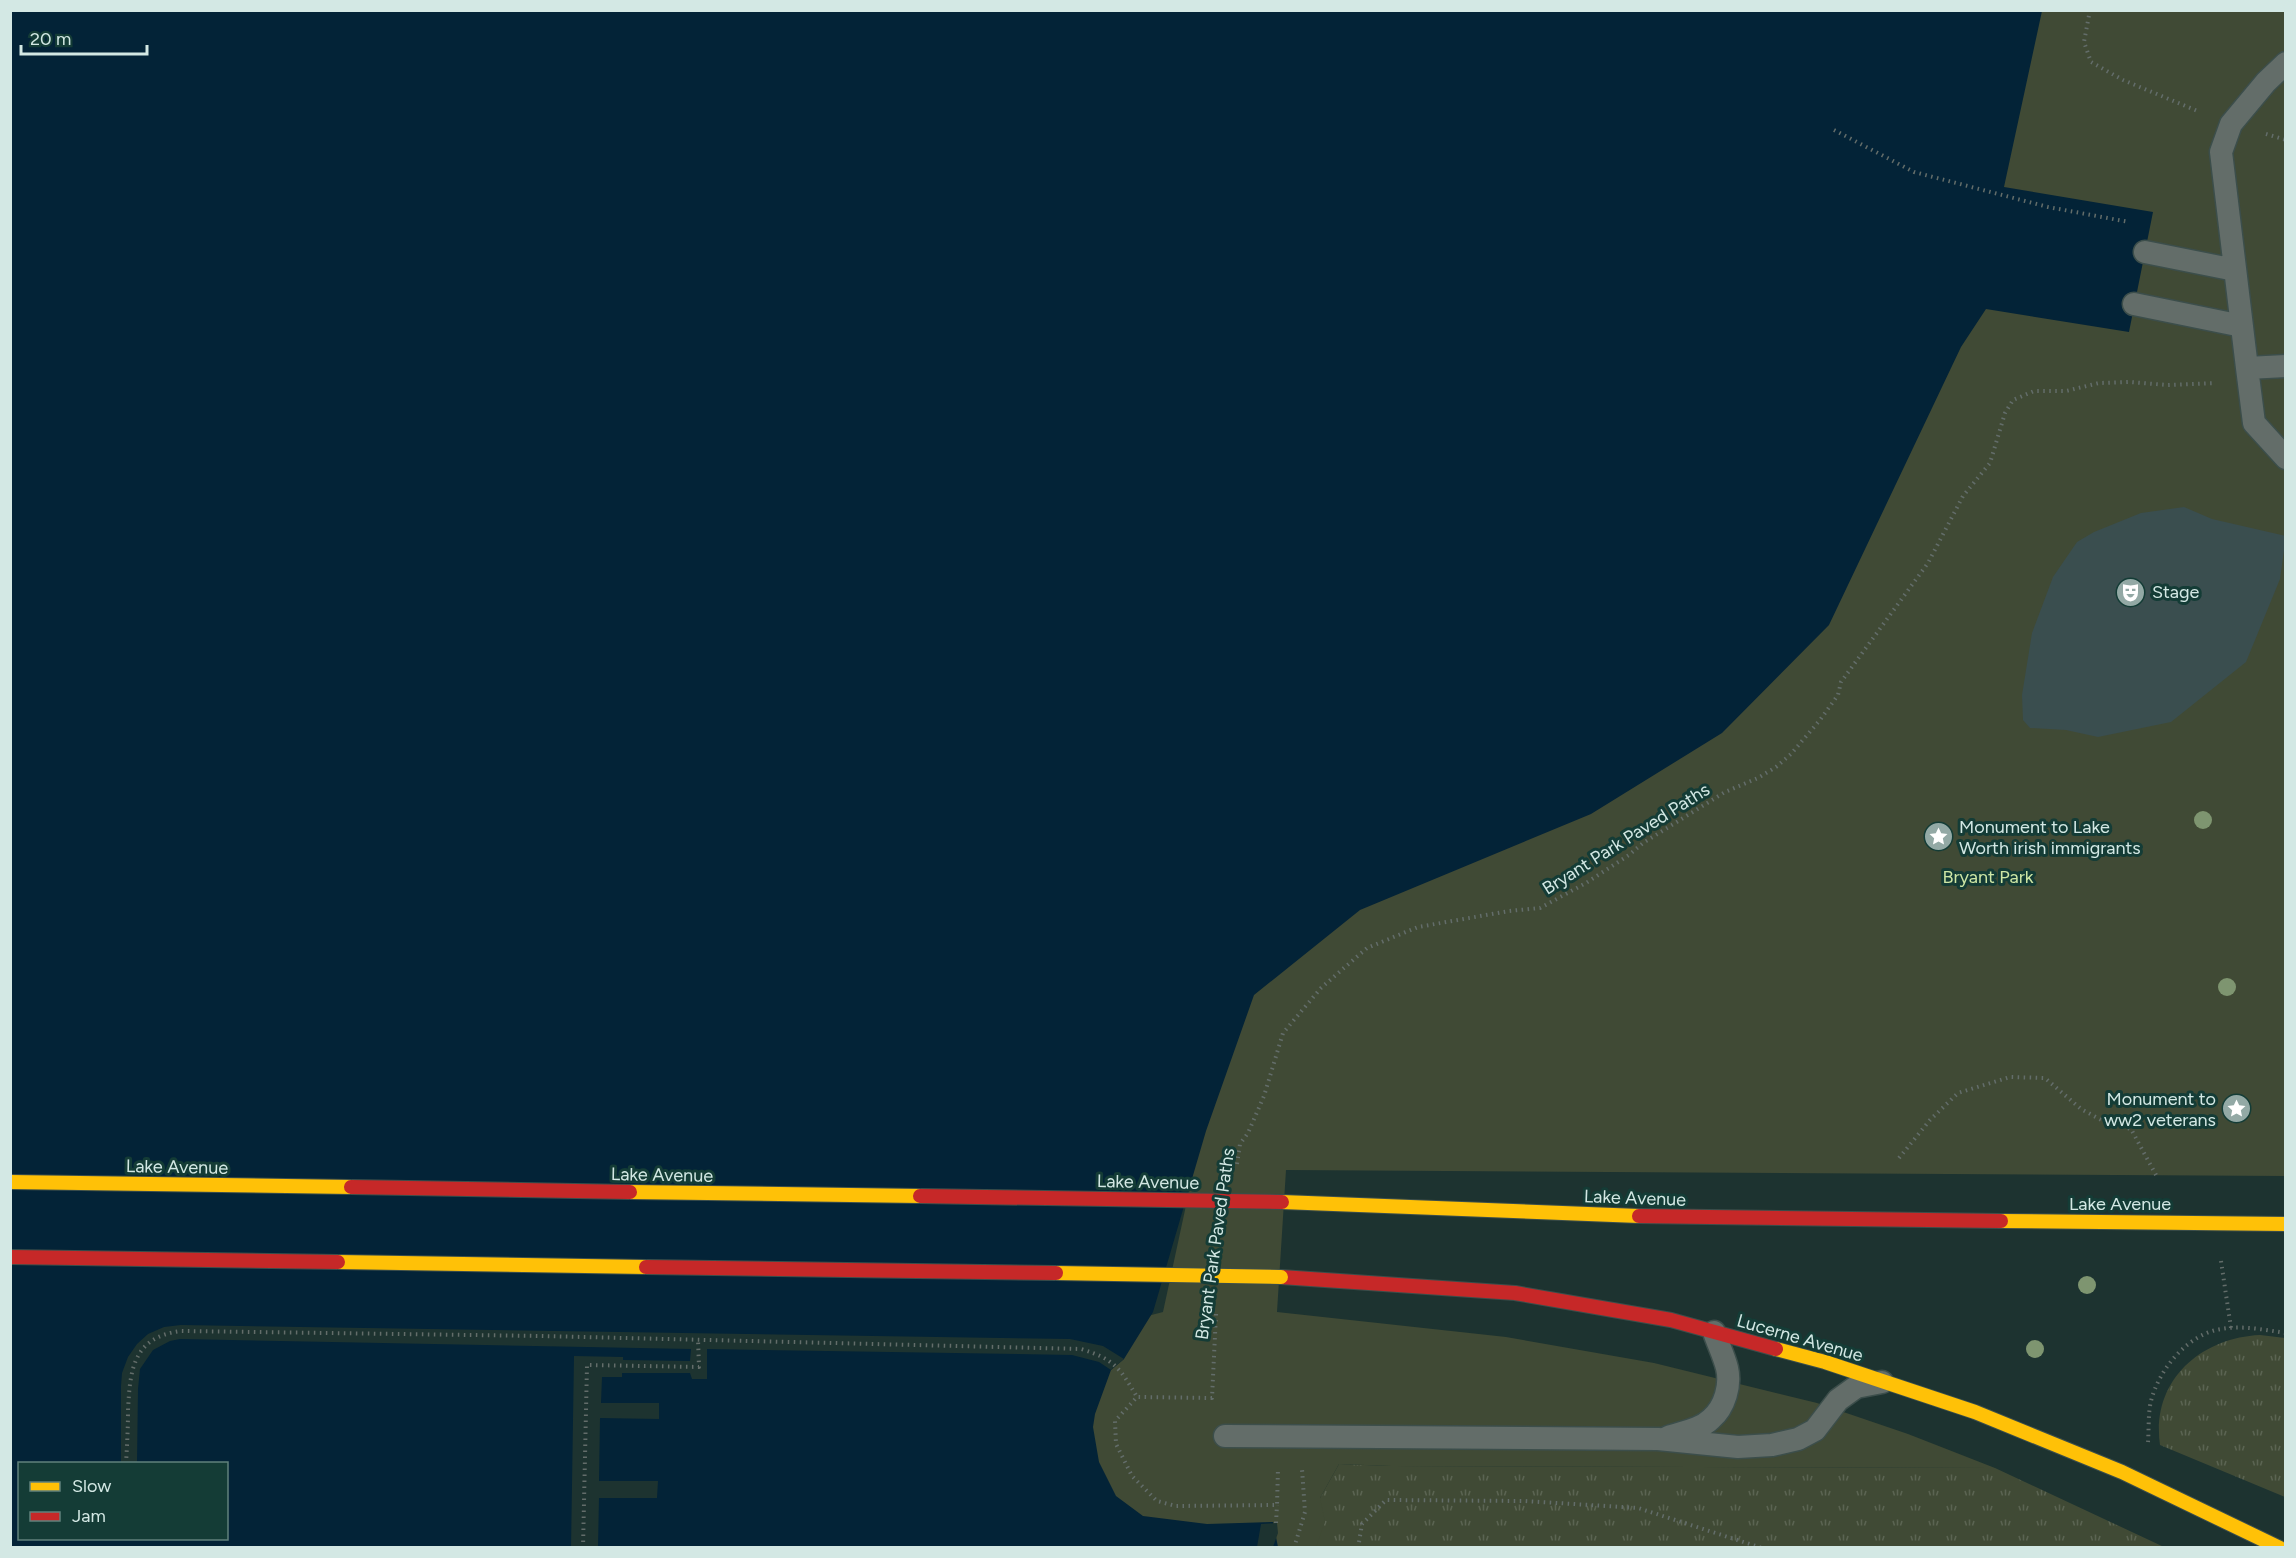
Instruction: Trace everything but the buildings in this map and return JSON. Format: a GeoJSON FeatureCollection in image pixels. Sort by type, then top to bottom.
{"type":"FeatureCollection","features":[{"type":"Feature","properties":{"kind":"main road","name":"Lake Avenue"},"geometry":{"type":"LineString","coordinates":[[10,1182],[1282,1202],[1693,1218],[2286,1224]]}},
{"type":"Feature","properties":{"kind":"main road","name":"Lucerne Avenue"},"geometry":{"type":"LineString","coordinates":[[10,1257],[1281,1277],[1515,1293],[1671,1320],[1824,1362],[1885,1382],[1975,1412],[2122,1472],[2280,1548]]}},
{"type":"Feature","properties":{"kind":"lane"},"geometry":{"type":"LineString","coordinates":[[2286,63],[2266,82],[2231,124],[2221,152],[2254,423],[2286,458]]}},
{"type":"Feature","properties":{"kind":"lane"},"geometry":{"type":"LineString","coordinates":[[2145,252],[2235,270]]}},
{"type":"Feature","properties":{"kind":"lane"},"geometry":{"type":"LineString","coordinates":[[2134,304],[2242,326]]}},
{"type":"Feature","properties":{"kind":"lane"},"geometry":{"type":"LineString","coordinates":[[2248,374],[2286,366]]}},
{"type":"Feature","properties":{"kind":"lane"},"geometry":{"type":"LineString","coordinates":[[1658,1439],[1696,1428],[1712,1419],[1721,1406],[1728,1390],[1727,1370],[1714,1332]]}},
{"type":"Feature","properties":{"kind":"lane"},"geometry":{"type":"LineString","coordinates":[[1225,1436],[1658,1439],[1738,1447],[1772,1445],[1798,1439],[1815,1430],[1838,1400],[1857,1387],[1885,1382]]}},
{"type":"Feature","properties":{"kind":"path"},"geometry":{"type":"LineString","coordinates":[[2090,10],[2084,42],[2091,62],[2123,80],[2231,124],[2286,140]]}},
{"type":"Feature","properties":{"kind":"path"},"geometry":{"type":"LineString","coordinates":[[1834,130],[1914,172],[2048,207],[2130,222]]}},
{"type":"Feature","properties":{"kind":"path","name":"Bryant Park Paved Paths"},"geometry":{"type":"LineString","coordinates":[[1236,1167],[1240,1144],[1264,1096],[1283,1033],[1321,987],[1367,948],[1418,927],[1509,911],[1540,908],[1586,883],[1725,792],[1758,778],[1791,754],[1834,701],[1841,682],[1928,563],[1963,496],[1990,463],[2005,413],[2013,400],[2034,391],[2066,391],[2099,383],[2130,382],[2167,385],[2248,374]]}},
{"type":"Feature","properties":{"kind":"path"},"geometry":{"type":"LineString","coordinates":[[1899,1158],[1930,1120],[1958,1093],[2010,1077],[2045,1078],[2081,1109],[2105,1122],[2131,1129],[2156,1175]]}},
{"type":"Feature","properties":{"kind":"path"},"geometry":{"type":"LineString","coordinates":[[2220,1255],[2231,1328]]}},
{"type":"Feature","properties":{"kind":"path","name":"Bryant Park Paved Paths"},"geometry":{"type":"LineString","coordinates":[[1137,1397],[1212,1398],[1217,1307]]}},
{"type":"Feature","properties":{"kind":"path"},"geometry":{"type":"LineString","coordinates":[[2148,1448],[2151,1402],[2162,1373],[2198,1336],[2231,1328],[2286,1333]]}},
{"type":"Feature","properties":{"kind":"path"},"geometry":{"type":"LineString","coordinates":[[126,1462],[129,1393],[134,1362],[142,1349],[164,1333],[182,1331],[698,1340],[1081,1349],[1102,1355],[1115,1364],[1137,1397],[1115,1421],[1116,1444],[1132,1476],[1157,1501],[1176,1506],[1277,1505]]}},
{"type":"Feature","properties":{"kind":"path"},"geometry":{"type":"LineString","coordinates":[[583,1548],[587,1365],[699,1366],[698,1340]]}},
{"type":"Feature","properties":{"kind":"path"},"geometry":{"type":"LineString","coordinates":[[1276,1523],[1278,1463]]}},
{"type":"Feature","properties":{"kind":"path"},"geometry":{"type":"LineString","coordinates":[[1294,1548],[1305,1512],[1301,1464]]}},
{"type":"Feature","properties":{"kind":"path"},"geometry":{"type":"LineString","coordinates":[[1358,1548],[1362,1524],[1386,1500],[1525,1501],[1638,1508],[1762,1548]]}},
{"type":"Feature","properties":{"kind":"green space","name":"Bryant Park"},"geometry":{"type":"Polygon","coordinates":[[[2010,11],[2285,11],[2285,1176],[1286,1170],[1277,1312],[1506,1337],[1654,1363],[1817,1403],[1908,1434],[1995,1468],[1339,1464],[1320,1498],[1325,1522],[1316,1547],[1212,1547],[1123,1534],[1057,1485],[1064,1433],[725,1406],[702,1547],[545,1548],[545,1382],[181,1383],[172,1462],[86,1462],[85,1367],[90,1334],[151,1311],[1136,1319],[1163,1312],[1220,1048],[1224,1016],[1267,965],[1295,951],[1315,931],[1353,904],[1368,902],[1463,839],[1516,812],[1569,814],[1625,784],[1678,743],[1710,732],[1807,639],[1831,608],[1856,550],[1923,415],[1950,354],[1963,287],[1962,246],[1973,211],[1786,146],[1832,108],[1976,163],[1985,133],[2010,11]]]}},
{"type":"Feature","properties":{"kind":"green space"},"geometry":{"type":"Polygon","coordinates":[[[2260,1335],[2285,1338],[2285,1497],[2160,1445],[2159,1422],[2163,1402],[2172,1383],[2184,1368],[2199,1355],[2217,1345],[2238,1338],[2260,1335]]]}},
{"type":"Feature","properties":{"kind":"green space"},"geometry":{"type":"Polygon","coordinates":[[[1339,1464],[1995,1468],[2164,1547],[1278,1548],[1320,1498],[1339,1464]]]}},
{"type":"Feature","properties":{"kind":"water"},"geometry":{"type":"Polygon","coordinates":[[[11,11],[2042,11],[2004,187],[2153,212],[2129,332],[1986,309],[1961,347],[1829,625],[1722,733],[1591,814],[1360,910],[1254,995],[1206,1131],[1153,1312],[1124,1359],[1111,1370],[1095,1414],[1093,1427],[1099,1462],[1116,1496],[1143,1516],[1207,1524],[1273,1522],[1278,1547],[11,1548],[11,11]]]}},
{"type":"Feature","properties":{"kind":"pier"},"geometry":{"type":"Polygon","coordinates":[[[181,1325],[1070,1339],[1103,1346],[1124,1359],[1111,1370],[1099,1362],[1072,1355],[707,1349],[707,1379],[692,1379],[690,1373],[622,1373],[622,1377],[602,1377],[601,1403],[659,1403],[659,1419],[600,1418],[599,1481],[658,1481],[657,1498],[599,1498],[598,1547],[571,1548],[574,1356],[623,1357],[623,1360],[690,1361],[691,1349],[180,1339],[170,1341],[153,1350],[140,1369],[137,1462],[121,1462],[122,1373],[128,1357],[137,1344],[148,1334],[164,1327],[181,1325]]]}},
{"type":"Feature","properties":{"kind":"pier"},"geometry":{"type":"Polygon","coordinates":[[[1277,1523],[1278,1533],[1273,1547],[1257,1547],[1261,1524],[1277,1523]]]}},
{"type":"Feature","properties":{"kind":"traffic: slow"},"geometry":{"type":"LineString","coordinates":[[10,1182],[351,1187]]}},
{"type":"Feature","properties":{"kind":"traffic: slow"},"geometry":{"type":"LineString","coordinates":[[630,1192],[920,1196]]}},
{"type":"Feature","properties":{"kind":"traffic: slow"},"geometry":{"type":"LineString","coordinates":[[1282,1202],[1639,1216]]}},
{"type":"Feature","properties":{"kind":"traffic: slow"},"geometry":{"type":"LineString","coordinates":[[2001,1221],[2286,1224]]}},
{"type":"Feature","properties":{"kind":"traffic: slow"},"geometry":{"type":"LineString","coordinates":[[338,1262],[646,1267]]}},
{"type":"Feature","properties":{"kind":"traffic: slow"},"geometry":{"type":"LineString","coordinates":[[1056,1273],[1281,1277]]}},
{"type":"Feature","properties":{"kind":"traffic: slow"},"geometry":{"type":"LineString","coordinates":[[1776,1349],[1825,1362],[1975,1412],[2122,1472],[2280,1548]]}},
{"type":"Feature","properties":{"kind":"traffic: jam"},"geometry":{"type":"LineString","coordinates":[[351,1187],[630,1192]]}},
{"type":"Feature","properties":{"kind":"traffic: jam"},"geometry":{"type":"LineString","coordinates":[[920,1196],[1282,1202]]}},
{"type":"Feature","properties":{"kind":"traffic: jam"},"geometry":{"type":"LineString","coordinates":[[1639,1216],[2001,1221]]}},
{"type":"Feature","properties":{"kind":"traffic: jam"},"geometry":{"type":"LineString","coordinates":[[10,1257],[338,1262]]}},
{"type":"Feature","properties":{"kind":"traffic: jam"},"geometry":{"type":"LineString","coordinates":[[646,1267],[1056,1273]]}},
{"type":"Feature","properties":{"kind":"traffic: jam"},"geometry":{"type":"LineString","coordinates":[[1281,1277],[1515,1293],[1671,1320],[1776,1349]]}},
{"type":"Feature","properties":{"kind":"place","name":"Stage"},"geometry":{"type":"Point","coordinates":[2131,592]}},
{"type":"Feature","properties":{"kind":"place","name":"Monument to Lake Worth irish immigrants"},"geometry":{"type":"Point","coordinates":[1938,837]}},
{"type":"Feature","properties":{"kind":"place","name":"Monument to ww2 veterans"},"geometry":{"type":"Point","coordinates":[2237,1109]}}]}
